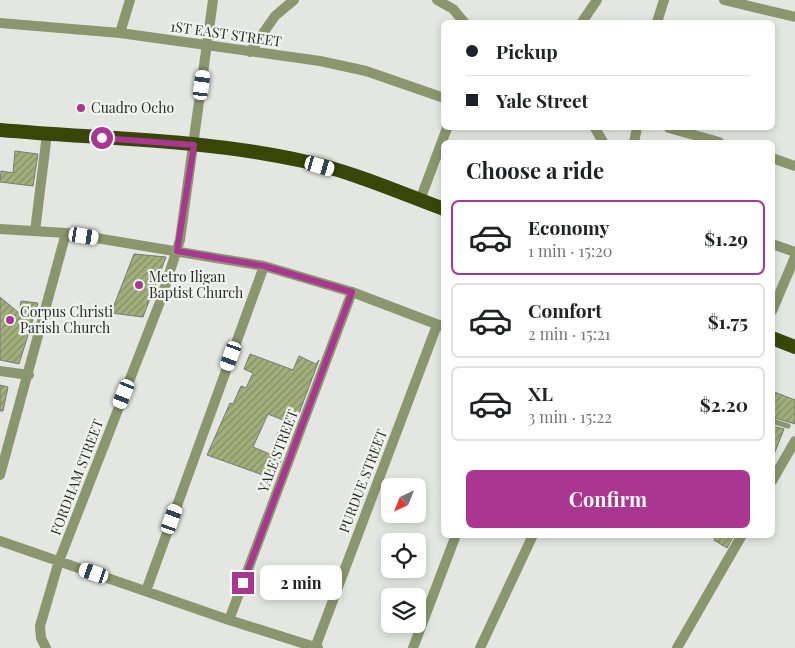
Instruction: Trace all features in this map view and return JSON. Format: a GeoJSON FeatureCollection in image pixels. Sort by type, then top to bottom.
{"type":"FeatureCollection","features":[{"type":"Feature","properties":{"kind":"highway"},"geometry":{"type":"LineString","coordinates":[[0,130],[194,145],[305,161],[441,208]]}},
{"type":"Feature","properties":{"kind":"highway"},"geometry":{"type":"LineString","coordinates":[[775,339],[795,347]]}},
{"type":"Feature","properties":{"kind":"street"},"geometry":{"type":"LineString","coordinates":[[120,33],[130,0]]}},
{"type":"Feature","properties":{"kind":"street","name":"FORDHAM STREET"},"geometry":{"type":"LineString","coordinates":[[46,648],[41,638],[40,626],[59,561],[160,302],[177,251],[194,145],[213,0]]}},
{"type":"Feature","properties":{"kind":"street"},"geometry":{"type":"LineString","coordinates":[[250,52],[275,16],[294,0]]}},
{"type":"Feature","properties":{"kind":"street"},"geometry":{"type":"LineString","coordinates":[[437,0],[453,9],[462,20]]}},
{"type":"Feature","properties":{"kind":"street"},"geometry":{"type":"LineString","coordinates":[[583,20],[597,0]]}},
{"type":"Feature","properties":{"kind":"street"},"geometry":{"type":"LineString","coordinates":[[659,20],[664,0]]}},
{"type":"Feature","properties":{"kind":"street"},"geometry":{"type":"LineString","coordinates":[[724,0],[795,17]]}},
{"type":"Feature","properties":{"kind":"street","name":"1ST EAST STREET"},"geometry":{"type":"LineString","coordinates":[[0,22],[120,33],[340,65],[389,78],[441,97]]}},
{"type":"Feature","properties":{"kind":"street"},"geometry":{"type":"LineString","coordinates":[[676,130],[712,140]]}},
{"type":"Feature","properties":{"kind":"street"},"geometry":{"type":"LineString","coordinates":[[35,231],[46,134]]}},
{"type":"Feature","properties":{"kind":"street"},"geometry":{"type":"LineString","coordinates":[[420,200],[441,144]]}},
{"type":"Feature","properties":{"kind":"street"},"geometry":{"type":"LineString","coordinates":[[775,159],[795,166]]}},
{"type":"Feature","properties":{"kind":"street"},"geometry":{"type":"LineString","coordinates":[[0,229],[66,233],[264,266],[352,292],[441,326]]}},
{"type":"Feature","properties":{"kind":"street"},"geometry":{"type":"LineString","coordinates":[[0,475],[2,459],[29,375],[66,233]]}},
{"type":"Feature","properties":{"kind":"street"},"geometry":{"type":"LineString","coordinates":[[775,245],[795,252]]}},
{"type":"Feature","properties":{"kind":"street"},"geometry":{"type":"LineString","coordinates":[[775,305],[795,257]]}},
{"type":"Feature","properties":{"kind":"street"},"geometry":{"type":"LineString","coordinates":[[146,591],[264,266]]}},
{"type":"Feature","properties":{"kind":"street","name":"YALE STREET"},"geometry":{"type":"LineString","coordinates":[[229,620],[352,292]]}},
{"type":"Feature","properties":{"kind":"street","name":"PURDUE STREET"},"geometry":{"type":"LineString","coordinates":[[316,648],[441,326]]}},
{"type":"Feature","properties":{"kind":"street"},"geometry":{"type":"LineString","coordinates":[[0,371],[29,375]]}},
{"type":"Feature","properties":{"kind":"street"},"geometry":{"type":"LineString","coordinates":[[775,476],[795,442]]}},
{"type":"Feature","properties":{"kind":"street"},"geometry":{"type":"LineString","coordinates":[[413,648],[455,538]]}},
{"type":"Feature","properties":{"kind":"street"},"geometry":{"type":"LineString","coordinates":[[480,648],[532,538]]}},
{"type":"Feature","properties":{"kind":"street"},"geometry":{"type":"LineString","coordinates":[[677,648],[740,538]]}},
{"type":"Feature","properties":{"kind":"street"},"geometry":{"type":"LineString","coordinates":[[0,541],[316,648]]}},
{"type":"Feature","properties":{"kind":"lane"},"geometry":{"type":"LineString","coordinates":[[775,422],[788,426]]}},
{"type":"Feature","properties":{"kind":"building"},"geometry":{"type":"Polygon","coordinates":[[[15,151],[38,154],[33,186],[0,182],[1,171],[13,173],[15,151]]]}},
{"type":"Feature","properties":{"kind":"building","name":"Metro Iligan Baptist Church"},"geometry":{"type":"Polygon","coordinates":[[[134,254],[166,257],[143,317],[111,313],[134,254]]]}},
{"type":"Feature","properties":{"kind":"building"},"geometry":{"type":"Polygon","coordinates":[[[0,297],[19,313],[21,301],[38,303],[19,364],[0,360],[0,297]]]}},
{"type":"Feature","properties":{"kind":"building"},"geometry":{"type":"Polygon","coordinates":[[[250,354],[293,370],[299,356],[316,364],[319,360],[289,440],[277,435],[283,420],[268,414],[253,447],[282,459],[274,479],[207,455],[230,403],[233,404],[241,386],[246,388],[253,373],[244,369],[250,354]]]}},
{"type":"Feature","properties":{"kind":"building"},"geometry":{"type":"Polygon","coordinates":[[[0,385],[8,387],[3,411],[0,411],[0,385]]]}},
{"type":"Feature","properties":{"kind":"building"},"geometry":{"type":"Polygon","coordinates":[[[775,392],[795,400],[795,424],[775,418],[775,392]]]}},
{"type":"Feature","properties":{"kind":"building"},"geometry":{"type":"Polygon","coordinates":[[[775,427],[784,429],[775,452],[775,427]]]}},
{"type":"Feature","properties":{"kind":"building"},"geometry":{"type":"Polygon","coordinates":[[[715,538],[732,538],[727,548],[714,540],[715,538]]]}},
{"type":"Feature","properties":{"kind":"place","name":"Cuadro Ocho"},"geometry":{"type":"Point","coordinates":[81,108]}},
{"type":"Feature","properties":{"kind":"place","name":"Metro Iligan Baptist Church"},"geometry":{"type":"Point","coordinates":[139,285]}},
{"type":"Feature","properties":{"kind":"place","name":"Corpus Christi Parish Church"},"geometry":{"type":"Point","coordinates":[10,320]}},
{"type":"Feature","properties":{"kind":"route"},"geometry":{"type":"LineString","coordinates":[[102,138],[194,145],[177,251],[264,266],[352,292],[243,583]]}}]}
